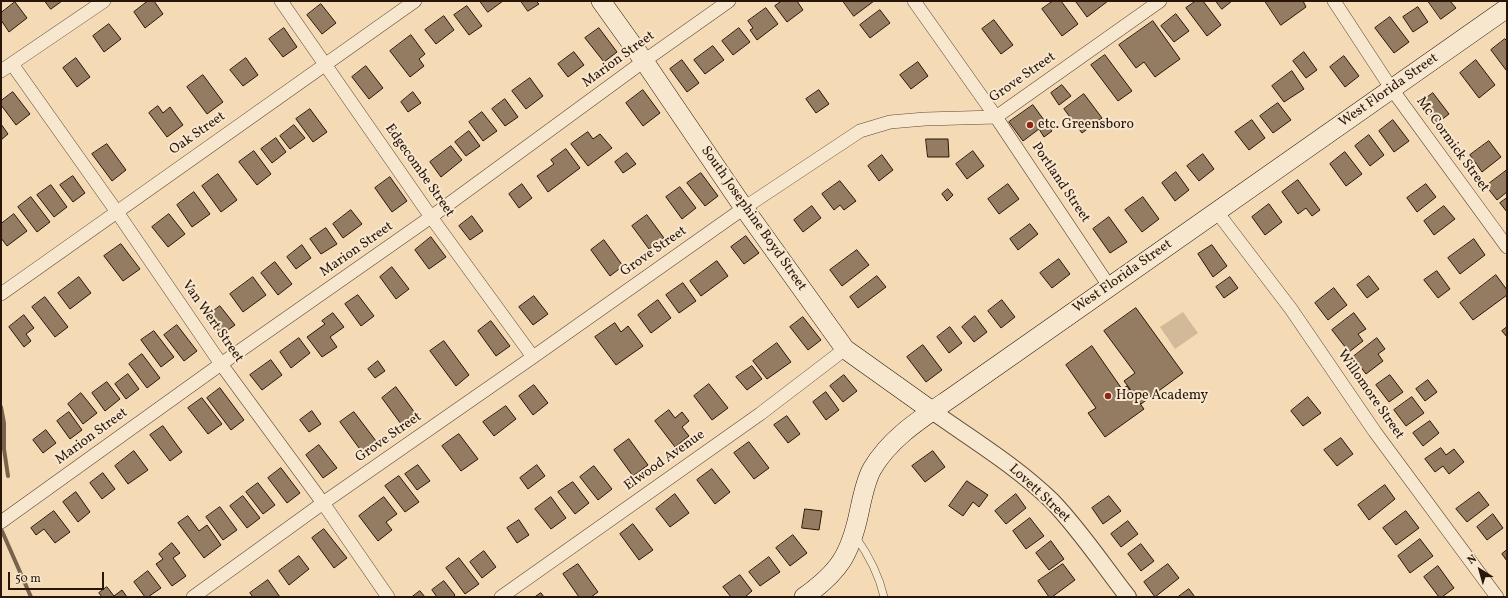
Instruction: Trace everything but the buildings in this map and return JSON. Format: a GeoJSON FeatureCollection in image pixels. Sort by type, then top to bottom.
{"type":"FeatureCollection","features":[{"type":"Feature","properties":{"kind":"main road","name":"South Josephine Boyd Street"},"geometry":{"type":"LineString","coordinates":[[602,1],[744,208],[845,349],[932,411]]}},
{"type":"Feature","properties":{"kind":"main road","name":"West Florida Street"},"geometry":{"type":"LineString","coordinates":[[804,597],[835,571],[844,559],[854,536],[863,493],[871,471],[884,452],[896,439],[932,411],[1109,286],[1507,8]]}},
{"type":"Feature","properties":{"kind":"street"},"geometry":{"type":"LineString","coordinates":[[6,67],[104,1]]}},
{"type":"Feature","properties":{"kind":"street","name":"Edgecombe Street"},"geometry":{"type":"LineString","coordinates":[[281,1],[326,63],[431,217],[533,357]]}},
{"type":"Feature","properties":{"kind":"street","name":"Oak Street"},"geometry":{"type":"LineString","coordinates":[[1,294],[415,1]]}},
{"type":"Feature","properties":{"kind":"street","name":"Marion Street"},"geometry":{"type":"LineString","coordinates":[[1,522],[221,364],[431,217],[644,61],[729,1]]}},
{"type":"Feature","properties":{"kind":"street","name":"Portland Street"},"geometry":{"type":"LineString","coordinates":[[914,1],[996,117],[1109,286]]}},
{"type":"Feature","properties":{"kind":"street","name":"Grove Street"},"geometry":{"type":"LineString","coordinates":[[193,597],[323,503],[744,208],[860,131],[890,122],[996,117],[1160,1]]}},
{"type":"Feature","properties":{"kind":"street","name":"Mc Cormick Street"},"geometry":{"type":"LineString","coordinates":[[1334,1],[1391,88],[1507,247]]}},
{"type":"Feature","properties":{"kind":"street","name":"Van Wert Street"},"geometry":{"type":"LineString","coordinates":[[6,67],[117,212],[221,364],[323,503],[388,597]]}},
{"type":"Feature","properties":{"kind":"street","name":"Willomore Street"},"geometry":{"type":"LineString","coordinates":[[1217,212],[1290,309],[1375,432],[1497,597]]}},
{"type":"Feature","properties":{"kind":"street","name":"Elwood Avenue"},"geometry":{"type":"LineString","coordinates":[[501,597],[760,414],[845,349]]}},
{"type":"Feature","properties":{"kind":"street","name":"Lovett Street"},"geometry":{"type":"LineString","coordinates":[[932,411],[1015,470],[1052,502],[1071,522],[1128,597]]}},
{"type":"Feature","properties":{"kind":"lane"},"geometry":{"type":"LineString","coordinates":[[854,536],[869,557],[884,597]]}},
{"type":"Feature","properties":{"kind":"shaded area"},"geometry":{"type":"Polygon","coordinates":[[[1183,312],[1198,333],[1175,349],[1160,327],[1183,312]]]}},
{"type":"Feature","properties":{"kind":"waterway"},"geometry":{"type":"LineString","coordinates":[[1,407],[4,423],[4,449],[8,476]]}},
{"type":"Feature","properties":{"kind":"waterway"},"geometry":{"type":"LineString","coordinates":[[2,531],[31,597]]}},
{"type":"Feature","properties":{"kind":"place","name":"etc. Greensboro"},"geometry":{"type":"Point","coordinates":[1030,125]}},
{"type":"Feature","properties":{"kind":"place","name":"Hope Academy"},"geometry":{"type":"Point","coordinates":[1108,396]}}]}
